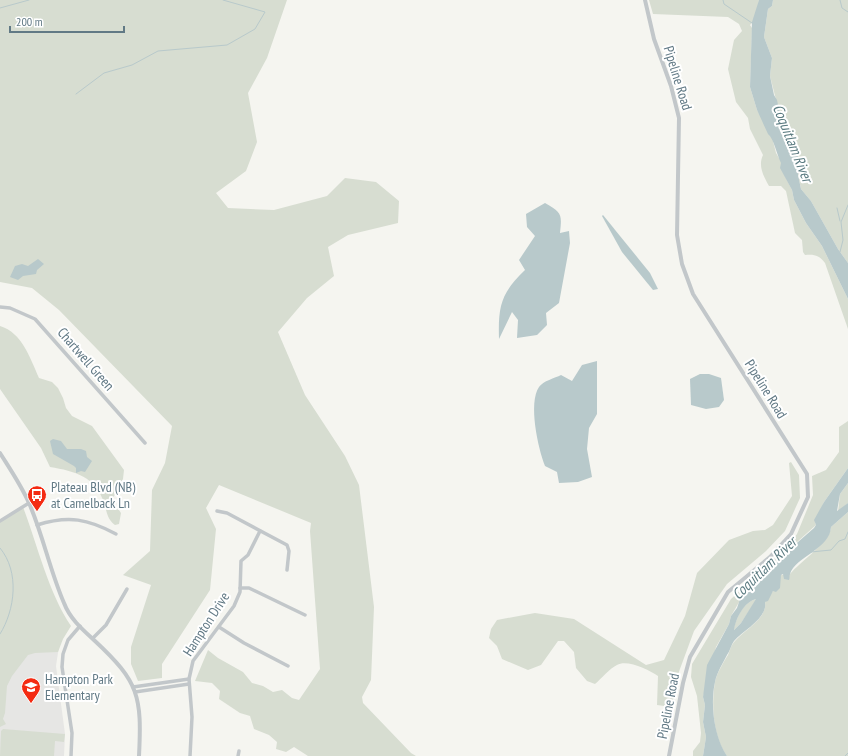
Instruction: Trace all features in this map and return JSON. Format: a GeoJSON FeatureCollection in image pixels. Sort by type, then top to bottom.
{"type":"FeatureCollection","features":[{"type":"Feature","properties":{"kind":"street","name":"Pipeline Road"},"geometry":{"type":"LineString","coordinates":[[645,0],[654,39],[671,86],[679,118],[678,235],[682,264],[693,294],[807,474],[808,497],[791,534],[770,557],[728,592],[690,657],[683,682],[669,756]]}},
{"type":"Feature","properties":{"kind":"street","name":"Chartwell Green"},"geometry":{"type":"LineString","coordinates":[[0,307],[10,308],[35,319],[145,443]]}},
{"type":"Feature","properties":{"kind":"street"},"geometry":{"type":"LineString","coordinates":[[0,452],[29,503],[64,605],[80,626],[118,663],[133,687],[139,704],[139,756]]}},
{"type":"Feature","properties":{"kind":"street"},"geometry":{"type":"LineString","coordinates":[[0,520],[29,503]]}},
{"type":"Feature","properties":{"kind":"street"},"geometry":{"type":"LineString","coordinates":[[218,512],[227,513],[287,544],[289,551],[287,570]]}},
{"type":"Feature","properties":{"kind":"street"},"geometry":{"type":"LineString","coordinates":[[37,525],[52,520],[82,519],[97,523],[116,534]]}},
{"type":"Feature","properties":{"kind":"street","name":"Hampton Drive"},"geometry":{"type":"LineString","coordinates":[[190,756],[192,717],[189,679],[193,661],[234,606],[240,588],[241,561],[248,555],[260,531]]}},
{"type":"Feature","properties":{"kind":"street"},"geometry":{"type":"LineString","coordinates":[[240,588],[249,588],[305,615]]}},
{"type":"Feature","properties":{"kind":"street"},"geometry":{"type":"LineString","coordinates":[[92,638],[106,625],[127,589]]}},
{"type":"Feature","properties":{"kind":"street"},"geometry":{"type":"LineString","coordinates":[[71,756],[72,733],[62,666],[62,654],[68,640],[80,626]]}},
{"type":"Feature","properties":{"kind":"street"},"geometry":{"type":"LineString","coordinates":[[219,626],[244,643],[288,666]]}},
{"type":"Feature","properties":{"kind":"street"},"geometry":{"type":"LineString","coordinates":[[133,687],[189,679]]}},
{"type":"Feature","properties":{"kind":"street"},"geometry":{"type":"LineString","coordinates":[[135,692],[189,684]]}},
{"type":"Feature","properties":{"kind":"street"},"geometry":{"type":"LineString","coordinates":[[238,756],[239,751]]}},
{"type":"Feature","properties":{"kind":"shaded area"},"geometry":{"type":"Polygon","coordinates":[[[0,0],[287,0],[267,58],[248,93],[257,142],[246,171],[216,193],[228,208],[274,210],[327,196],[345,178],[376,182],[399,201],[398,223],[348,235],[328,247],[334,276],[307,298],[278,332],[305,395],[345,456],[359,485],[374,607],[371,680],[362,697],[363,703],[411,753],[416,756],[308,756],[294,747],[286,752],[276,749],[277,742],[269,735],[254,729],[250,716],[240,713],[219,699],[220,691],[212,683],[195,681],[208,650],[218,658],[243,672],[252,683],[263,686],[273,692],[282,690],[292,698],[299,700],[320,669],[310,531],[311,523],[219,485],[206,508],[216,529],[210,590],[162,664],[162,678],[138,681],[131,664],[131,647],[151,585],[123,575],[150,551],[152,490],[165,463],[172,426],[59,310],[32,288],[0,282],[0,0]]]}},
{"type":"Feature","properties":{"kind":"shaded area"},"geometry":{"type":"Polygon","coordinates":[[[649,0],[759,0],[757,17],[750,25],[752,28],[750,87],[757,110],[772,137],[776,153],[782,163],[781,168],[792,190],[794,200],[806,223],[822,246],[848,299],[848,329],[825,263],[823,260],[814,255],[805,255],[803,252],[802,240],[795,233],[786,191],[781,186],[769,186],[761,167],[763,155],[750,129],[748,118],[736,102],[728,69],[734,40],[742,31],[739,24],[728,17],[653,14],[649,0]]]}},
{"type":"Feature","properties":{"kind":"shaded area"},"geometry":{"type":"Polygon","coordinates":[[[759,0],[773,0],[772,6],[768,9],[764,37],[772,58],[770,76],[782,123],[797,151],[799,162],[798,175],[801,189],[811,201],[838,249],[848,263],[848,299],[822,246],[806,223],[794,200],[792,190],[780,168],[781,163],[774,143],[768,134],[757,110],[750,87],[752,22],[759,0]]]}},
{"type":"Feature","properties":{"kind":"shaded area"},"geometry":{"type":"Polygon","coordinates":[[[773,0],[848,0],[848,263],[838,249],[811,201],[801,189],[798,175],[799,162],[794,144],[782,123],[770,76],[772,58],[764,37],[768,9],[772,6],[773,0]]]}},
{"type":"Feature","properties":{"kind":"shaded area"},"geometry":{"type":"Polygon","coordinates":[[[545,203],[555,209],[560,215],[560,233],[569,231],[570,243],[559,303],[546,313],[547,325],[537,335],[517,338],[518,320],[512,312],[499,339],[500,309],[506,293],[525,270],[519,260],[535,236],[527,227],[526,214],[545,203]]]}},
{"type":"Feature","properties":{"kind":"shaded area"},"geometry":{"type":"Polygon","coordinates":[[[603,215],[650,273],[658,289],[653,290],[622,252],[602,216],[603,215]]]}},
{"type":"Feature","properties":{"kind":"shaded area"},"geometry":{"type":"Polygon","coordinates":[[[38,259],[44,264],[37,270],[36,274],[23,276],[18,280],[10,277],[15,266],[22,264],[28,266],[38,259]]]}},
{"type":"Feature","properties":{"kind":"shaded area"},"geometry":{"type":"Polygon","coordinates":[[[0,326],[8,329],[20,340],[29,355],[39,378],[52,382],[58,388],[66,408],[72,416],[92,426],[124,470],[123,479],[112,500],[121,513],[119,524],[115,525],[110,520],[100,494],[90,481],[76,473],[50,467],[41,448],[0,389],[0,326]]]}},
{"type":"Feature","properties":{"kind":"shaded area"},"geometry":{"type":"Polygon","coordinates":[[[597,361],[597,414],[589,428],[587,449],[592,477],[578,482],[559,483],[557,472],[545,466],[537,437],[534,414],[536,394],[539,387],[546,381],[561,375],[572,381],[582,365],[597,361]]]}},
{"type":"Feature","properties":{"kind":"shaded area"},"geometry":{"type":"Polygon","coordinates":[[[700,374],[709,374],[721,378],[724,400],[719,407],[706,409],[691,405],[690,379],[700,374]]]}},
{"type":"Feature","properties":{"kind":"shaded area"},"geometry":{"type":"Polygon","coordinates":[[[848,421],[848,468],[824,502],[815,522],[816,525],[777,560],[742,597],[716,647],[703,697],[705,705],[703,722],[706,737],[703,756],[693,756],[693,751],[700,742],[701,733],[697,696],[691,677],[692,664],[731,599],[788,546],[797,534],[813,495],[812,476],[826,470],[839,452],[839,427],[848,421]]]}},
{"type":"Feature","properties":{"kind":"shaded area"},"geometry":{"type":"Polygon","coordinates":[[[53,439],[61,441],[67,449],[81,449],[86,451],[87,457],[92,461],[85,472],[81,471],[76,473],[76,468],[74,466],[53,454],[50,441],[53,439]]]}},
{"type":"Feature","properties":{"kind":"shaded area"},"geometry":{"type":"Polygon","coordinates":[[[791,462],[799,475],[800,498],[785,531],[766,551],[727,584],[694,631],[677,677],[672,707],[657,705],[658,676],[632,664],[626,663],[617,665],[595,684],[587,681],[576,668],[574,652],[564,641],[558,641],[541,665],[528,670],[502,659],[497,646],[489,638],[491,629],[497,620],[535,613],[574,619],[646,665],[664,660],[685,616],[697,573],[729,540],[753,531],[765,530],[773,525],[792,496],[789,463],[791,462]]]}},
{"type":"Feature","properties":{"kind":"shaded area"},"geometry":{"type":"Polygon","coordinates":[[[848,468],[848,483],[840,494],[837,511],[848,503],[848,512],[831,527],[829,535],[825,541],[793,568],[789,580],[784,579],[783,574],[781,575],[780,588],[776,592],[773,591],[768,601],[765,602],[763,613],[732,644],[717,675],[713,700],[716,730],[727,756],[703,756],[706,737],[703,722],[705,705],[703,697],[707,665],[729,624],[731,616],[737,608],[740,599],[790,549],[814,528],[816,525],[814,520],[824,502],[848,468]],[[756,599],[748,603],[741,611],[734,630],[741,623],[756,599]]]}},
{"type":"Feature","properties":{"kind":"shaded area"},"geometry":{"type":"Polygon","coordinates":[[[848,483],[848,503],[838,512],[840,494],[848,483]]]}},
{"type":"Feature","properties":{"kind":"shaded area"},"geometry":{"type":"Polygon","coordinates":[[[23,507],[56,599],[71,626],[63,639],[58,652],[35,653],[28,655],[12,676],[7,686],[5,713],[3,719],[6,724],[0,727],[0,522],[23,507]]]}},
{"type":"Feature","properties":{"kind":"shaded area"},"geometry":{"type":"Polygon","coordinates":[[[848,512],[848,756],[727,756],[719,740],[713,710],[715,682],[720,668],[734,643],[763,613],[765,602],[773,591],[781,575],[790,574],[821,545],[830,533],[831,527],[848,512]]]}},
{"type":"Feature","properties":{"kind":"shaded area"},"geometry":{"type":"Polygon","coordinates":[[[757,599],[741,623],[733,631],[738,616],[744,607],[752,600],[757,599]]]}},
{"type":"Feature","properties":{"kind":"shaded area","name":"Hampton Park Elementary"},"geometry":{"type":"Polygon","coordinates":[[[59,646],[56,666],[65,734],[64,756],[0,756],[0,674],[24,651],[59,646]]]}},
{"type":"Feature","properties":{"kind":"shaded area"},"geometry":{"type":"Polygon","coordinates":[[[3,729],[65,734],[64,742],[55,741],[54,756],[0,756],[1,731],[3,729]]]}},
{"type":"Feature","properties":{"kind":"waterway"},"geometry":{"type":"LineString","coordinates":[[0,8],[29,0]]}},
{"type":"Feature","properties":{"kind":"waterway"},"geometry":{"type":"LineString","coordinates":[[76,94],[104,73],[132,65],[158,51],[227,45],[255,29],[265,12],[223,0]]}},
{"type":"Feature","properties":{"kind":"waterway"},"geometry":{"type":"LineString","coordinates":[[723,0],[724,4],[752,23]]}},
{"type":"Feature","properties":{"kind":"waterway"},"geometry":{"type":"LineString","coordinates":[[840,0],[842,8],[848,12]]}},
{"type":"Feature","properties":{"kind":"waterway"},"geometry":{"type":"LineString","coordinates":[[840,252],[843,240],[841,222],[848,205]]}},
{"type":"Feature","properties":{"kind":"waterway"},"geometry":{"type":"LineString","coordinates":[[837,208],[840,221]]}},
{"type":"Feature","properties":{"kind":"waterway"},"geometry":{"type":"LineString","coordinates":[[811,552],[831,550],[839,541],[845,539],[848,532]]}},
{"type":"Feature","properties":{"kind":"waterway"},"geometry":{"type":"LineString","coordinates":[[0,548],[11,568],[13,579],[12,603],[0,634]]}},
{"type":"Feature","properties":{"kind":"waterway"},"geometry":{"type":"LineString","coordinates":[[845,756],[848,753]]}},
{"type":"Feature","properties":{"kind":"place","name":"Plateau Blvd (NB) at Camelback Ln"},"geometry":{"type":"Point","coordinates":[37,512]}},
{"type":"Feature","properties":{"kind":"place","name":"Hampton Park Elementary"},"geometry":{"type":"Point","coordinates":[31,704]}},
{"type":"Feature","properties":{"kind":"water label","name":"Coquitlam River"},"geometry":{"type":"Point","coordinates":[793,143]}},
{"type":"Feature","properties":{"kind":"water label","name":"Coquitlam River"},"geometry":{"type":"Point","coordinates":[764,568]}}]}
